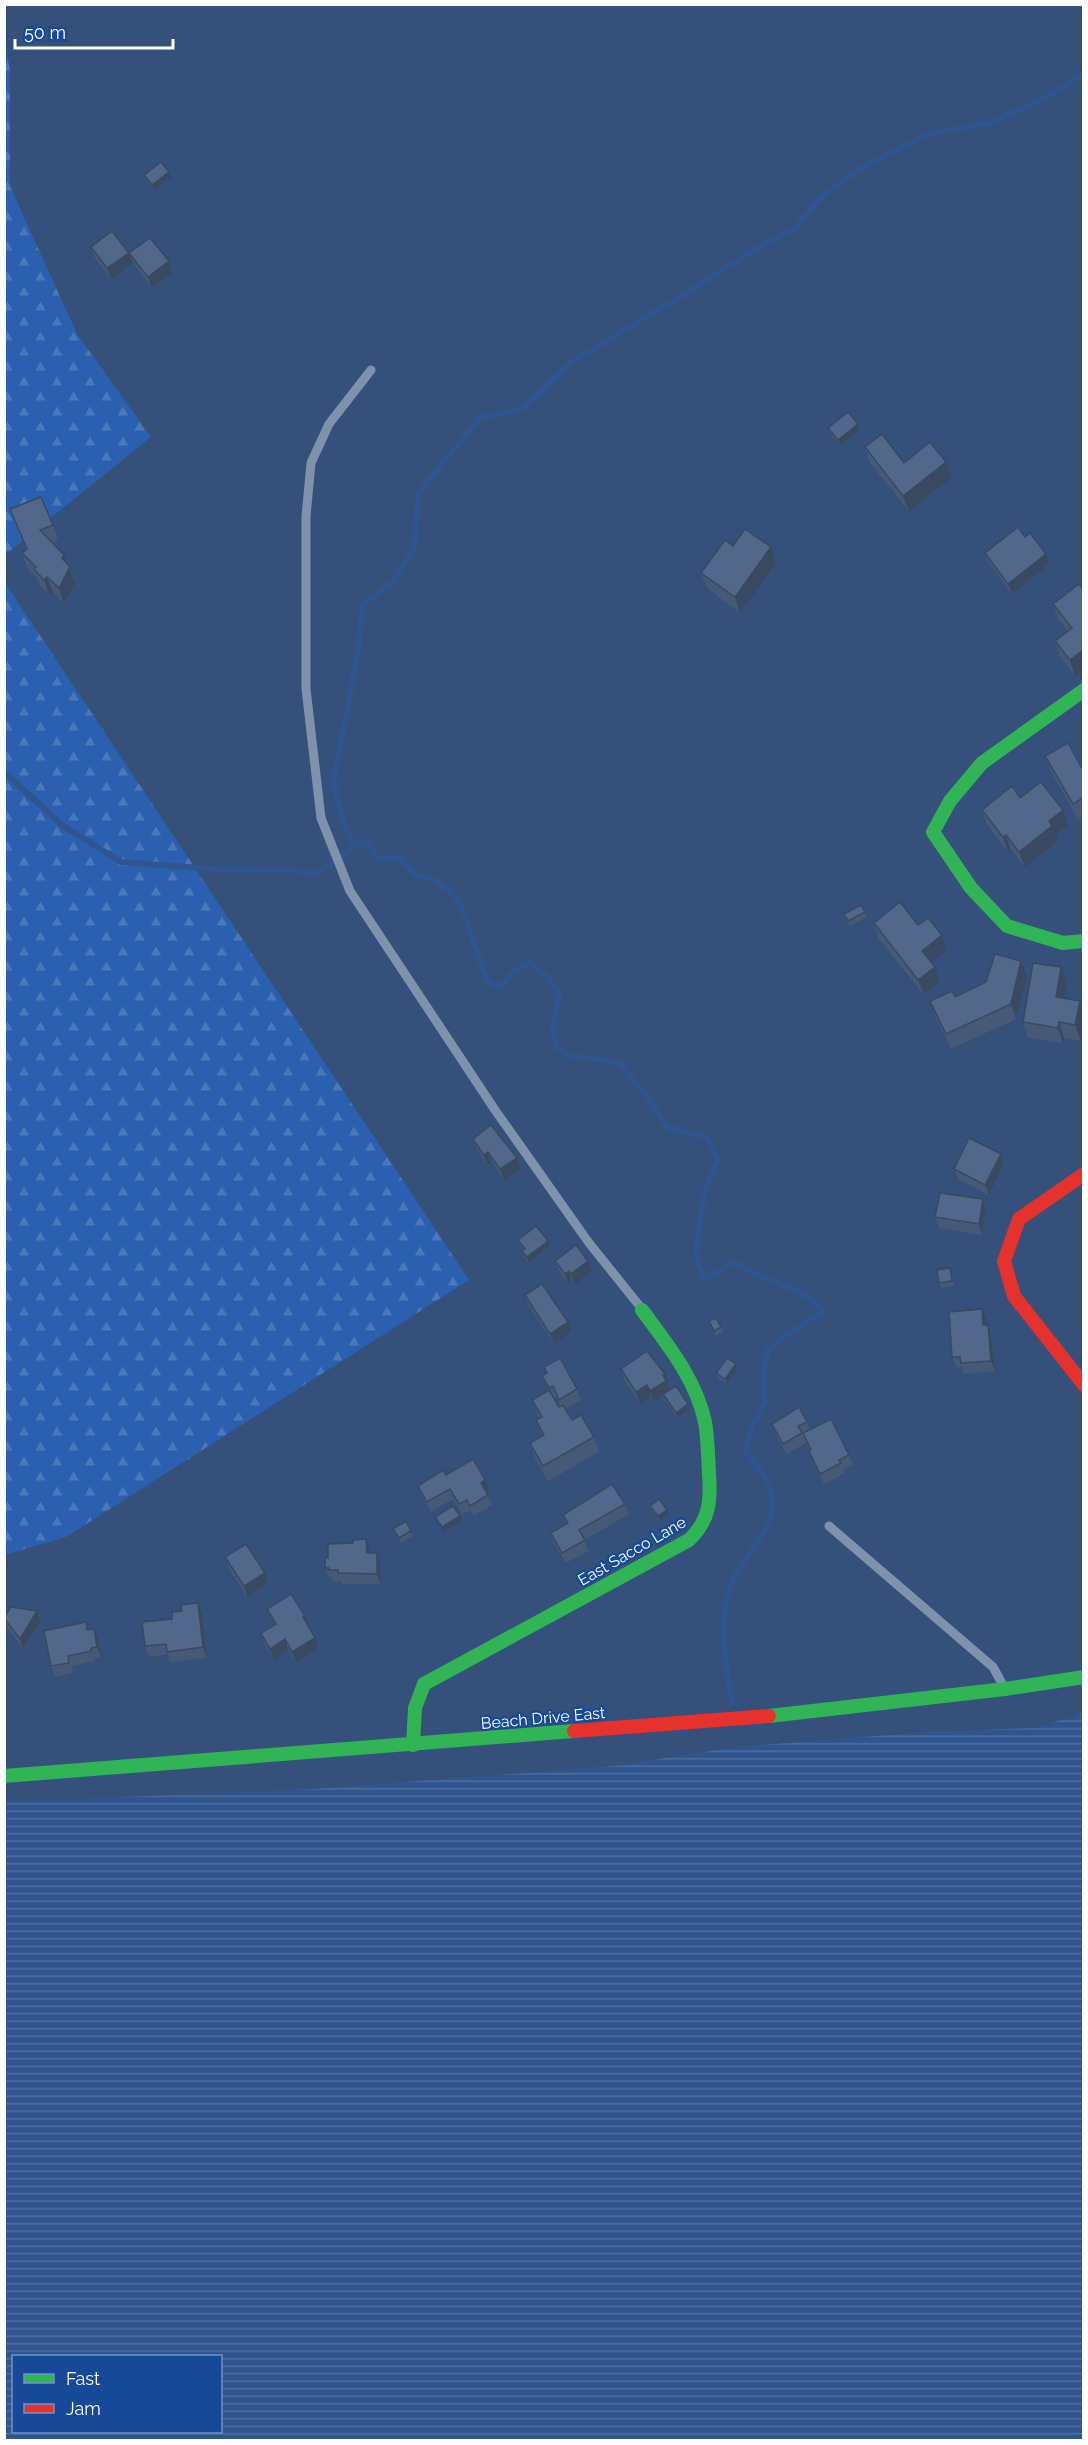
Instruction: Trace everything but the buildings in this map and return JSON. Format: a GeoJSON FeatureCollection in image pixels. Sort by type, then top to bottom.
{"type":"FeatureCollection","features":[{"type":"Feature","properties":{"kind":"street"},"geometry":{"type":"LineString","coordinates":[[1083,690],[982,763],[950,801],[933,832],[971,888],[1007,926],[1062,943],[1083,941]]}},
{"type":"Feature","properties":{"kind":"street"},"geometry":{"type":"LineString","coordinates":[[1083,1174],[1019,1219],[1004,1261],[1014,1296],[1083,1385]]}},
{"type":"Feature","properties":{"kind":"street","name":"East Sacco Lane"},"geometry":{"type":"LineString","coordinates":[[413,1745],[415,1708],[424,1684],[689,1539],[700,1530],[707,1519],[711,1501],[705,1424],[701,1408],[676,1359],[642,1310]]}},
{"type":"Feature","properties":{"kind":"street","name":"Beach Drive East"},"geometry":{"type":"LineString","coordinates":[[4,1776],[771,1716],[1005,1689],[1083,1677]]}},
{"type":"Feature","properties":{"kind":"lane"},"geometry":{"type":"LineString","coordinates":[[371,370],[329,423],[311,463],[306,516],[306,689],[321,818],[350,891],[495,1110],[589,1244],[642,1310]]}},
{"type":"Feature","properties":{"kind":"lane"},"geometry":{"type":"LineString","coordinates":[[829,1526],[993,1668],[1005,1689]]}},
{"type":"Feature","properties":{"kind":"green space"},"geometry":{"type":"Polygon","coordinates":[[[4,35],[10,71],[10,186],[77,334],[151,437],[5,555],[4,35]]]}},
{"type":"Feature","properties":{"kind":"green space"},"geometry":{"type":"Polygon","coordinates":[[[4,581],[469,1280],[66,1537],[5,1555],[4,581]]]}},
{"type":"Feature","properties":{"kind":"shaded area"},"geometry":{"type":"Polygon","coordinates":[[[1083,1713],[1083,2440],[5,2440],[5,1802],[314,1789],[614,1766],[736,1747],[926,1732],[1035,1728],[1083,1713]]]}},
{"type":"Feature","properties":{"kind":"waterway"},"geometry":{"type":"LineString","coordinates":[[354,844],[344,824],[333,783],[358,652],[363,605],[394,581],[415,545],[418,493],[480,418],[522,409],[570,363],[762,245],[794,229],[820,198],[859,169],[931,133],[990,123],[1045,98],[1084,73]]}},
{"type":"Feature","properties":{"kind":"waterway"},"geometry":{"type":"LineString","coordinates":[[4,772],[62,825],[121,862],[214,869],[292,870],[315,874],[331,865]]}},
{"type":"Feature","properties":{"kind":"waterway"},"geometry":{"type":"LineString","coordinates":[[342,858],[354,844],[368,843],[378,859],[401,859],[415,875],[434,880],[450,892],[461,906],[487,980],[494,986],[502,985],[512,973],[529,963],[547,976],[559,994],[553,1027],[556,1048],[570,1056],[619,1062],[667,1127],[707,1137],[718,1159],[704,1192],[696,1254],[704,1280],[734,1262],[803,1295],[822,1312],[784,1336],[769,1349],[763,1373],[765,1404],[753,1423],[745,1450],[766,1480],[772,1496],[772,1511],[761,1537],[736,1574],[726,1602],[724,1645],[732,1703]]}},
{"type":"Feature","properties":{"kind":"traffic: fast"},"geometry":{"type":"LineString","coordinates":[[1084,690],[982,763],[950,801],[933,832],[971,888],[1007,926],[1063,943],[1084,941]]}},
{"type":"Feature","properties":{"kind":"traffic: fast"},"geometry":{"type":"LineString","coordinates":[[413,1745],[415,1708],[424,1684],[689,1540],[701,1525],[708,1509],[710,1492],[707,1435],[701,1406],[680,1363],[642,1310]]}},
{"type":"Feature","properties":{"kind":"traffic: fast"},"geometry":{"type":"LineString","coordinates":[[769,1716],[1005,1689],[1084,1677]]}},
{"type":"Feature","properties":{"kind":"traffic: fast"},"geometry":{"type":"LineString","coordinates":[[4,1776],[574,1731]]}},
{"type":"Feature","properties":{"kind":"traffic: jam"},"geometry":{"type":"LineString","coordinates":[[1084,1174],[1019,1219],[1004,1261],[1014,1296],[1084,1385]]}},
{"type":"Feature","properties":{"kind":"traffic: jam"},"geometry":{"type":"LineString","coordinates":[[574,1731],[769,1716]]}}]}
